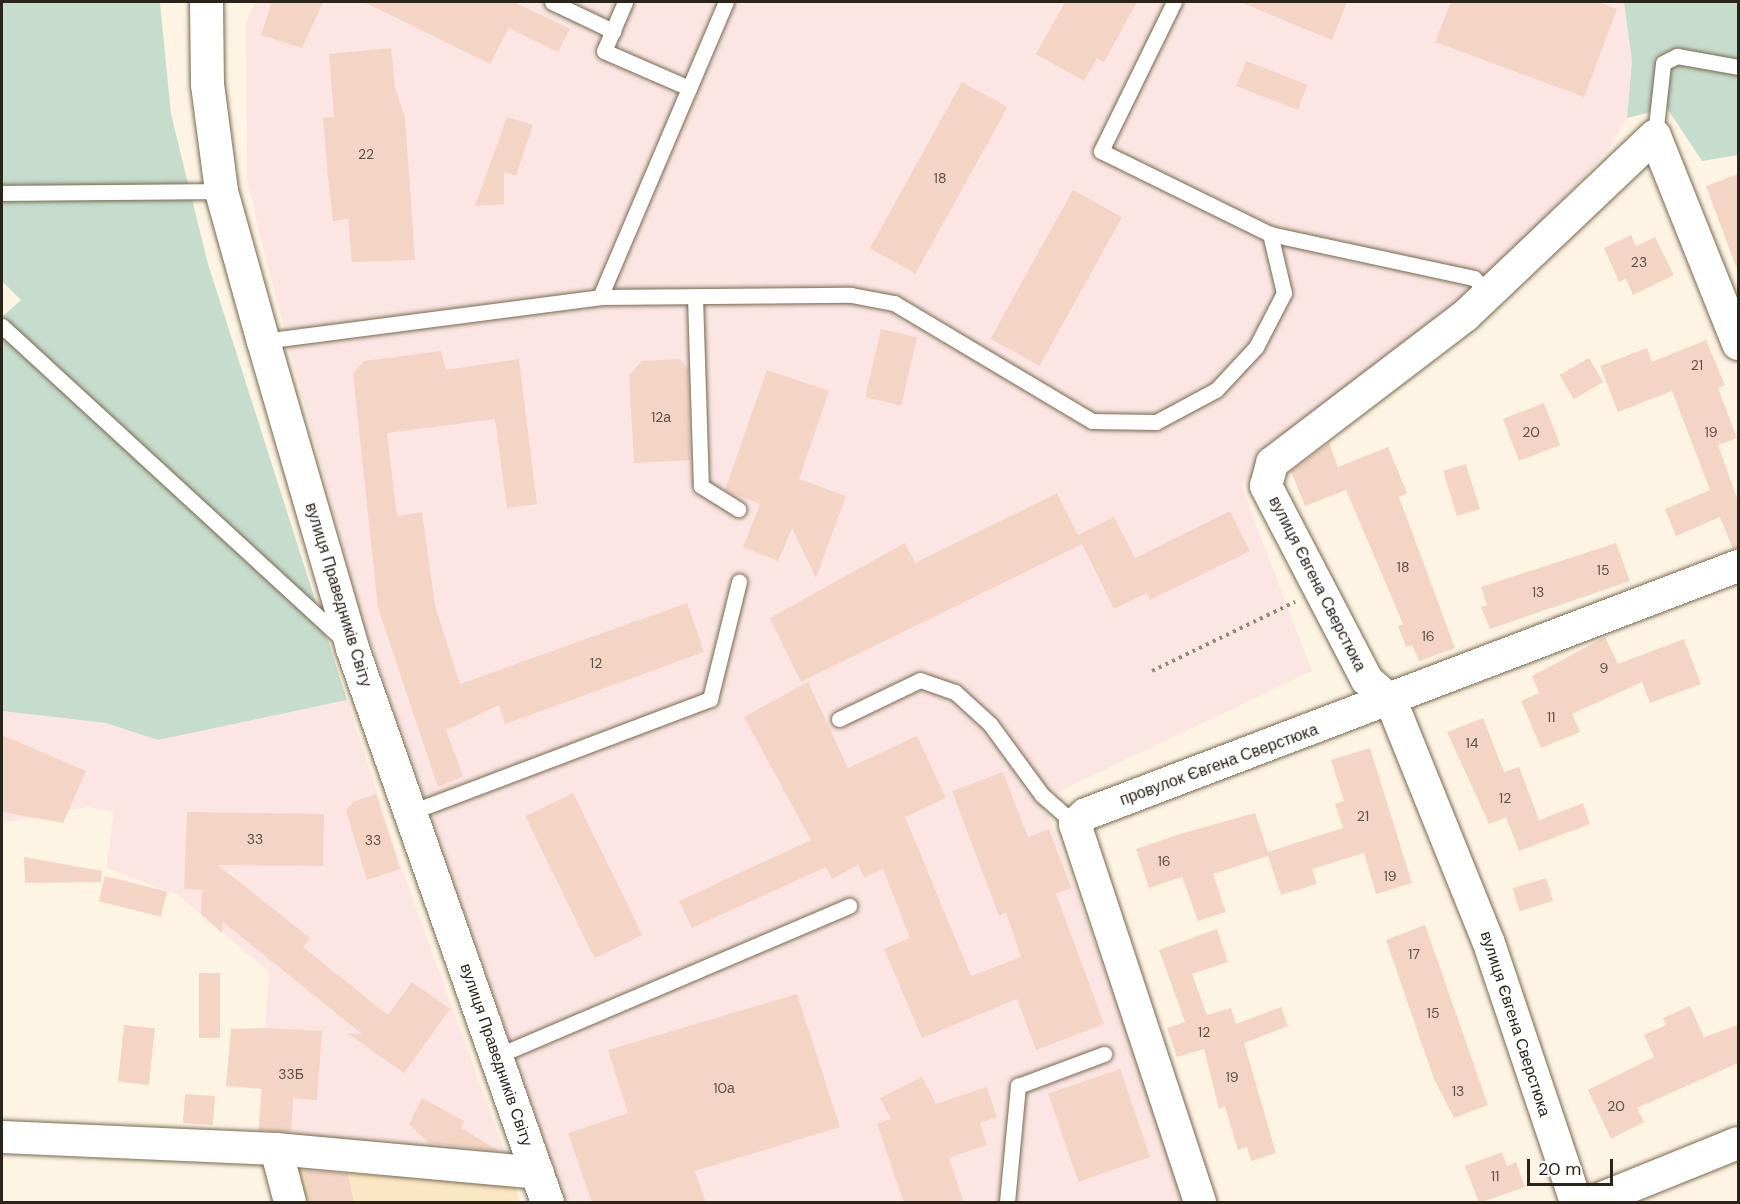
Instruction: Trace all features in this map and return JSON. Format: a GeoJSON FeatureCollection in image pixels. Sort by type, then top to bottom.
{"type":"FeatureCollection","features":[{"type":"Feature","properties":{"kind":"main road","name":"вулиця Праведників Світу"},"geometry":{"type":"LineString","coordinates":[[206,2],[207,84],[221,191],[262,341],[352,648],[542,1188]]}},
{"type":"Feature","properties":{"kind":"street","name":"вулиця Євгена Сверстюка"},"geometry":{"type":"LineString","coordinates":[[1576,1203],[1488,941],[1391,701],[1366,680],[1266,486],[1272,463],[1489,294],[1655,136]]}},
{"type":"Feature","properties":{"kind":"street"},"geometry":{"type":"LineString","coordinates":[[1655,136],[1738,344]]}},
{"type":"Feature","properties":{"kind":"street","name":"провулок Євгена Сверстюка"},"geometry":{"type":"LineString","coordinates":[[1075,824],[1086,814],[1391,701],[1738,567]]}},
{"type":"Feature","properties":{"kind":"street"},"geometry":{"type":"LineString","coordinates":[[1075,824],[1200,1203]]}},
{"type":"Feature","properties":{"kind":"street","name":"вулиця Праведників Світу"},"geometry":{"type":"LineString","coordinates":[[2,1137],[276,1149],[542,1188]]}},
{"type":"Feature","properties":{"kind":"street"},"geometry":{"type":"LineString","coordinates":[[1592,1203],[1738,1143]]}},
{"type":"Feature","properties":{"kind":"street"},"geometry":{"type":"LineString","coordinates":[[276,1149],[290,1203]]}},
{"type":"Feature","properties":{"kind":"lane"},"geometry":{"type":"LineString","coordinates":[[552,2],[613,31]]}},
{"type":"Feature","properties":{"kind":"lane"},"geometry":{"type":"LineString","coordinates":[[625,2],[604,51],[689,88]]}},
{"type":"Feature","properties":{"kind":"lane"},"geometry":{"type":"LineString","coordinates":[[600,297],[726,2]]}},
{"type":"Feature","properties":{"kind":"lane"},"geometry":{"type":"LineString","coordinates":[[1173,2],[1101,151],[1270,234],[1474,278],[1489,294]]}},
{"type":"Feature","properties":{"kind":"lane"},"geometry":{"type":"LineString","coordinates":[[1655,136],[1664,63],[1677,56],[1738,67]]}},
{"type":"Feature","properties":{"kind":"lane"},"geometry":{"type":"LineString","coordinates":[[2,193],[221,191]]}},
{"type":"Feature","properties":{"kind":"lane"},"geometry":{"type":"LineString","coordinates":[[262,341],[600,297],[851,295],[894,303],[1092,422],[1156,422],[1216,390],[1256,347],[1284,293],[1270,234]]}},
{"type":"Feature","properties":{"kind":"lane"},"geometry":{"type":"LineString","coordinates":[[695,297],[701,486],[738,509]]}},
{"type":"Feature","properties":{"kind":"lane"},"geometry":{"type":"LineString","coordinates":[[2,327],[352,648]]}},
{"type":"Feature","properties":{"kind":"lane"},"geometry":{"type":"LineString","coordinates":[[411,812],[710,699],[739,582]]}},
{"type":"Feature","properties":{"kind":"lane"},"geometry":{"type":"LineString","coordinates":[[839,719],[920,680],[955,692],[990,724],[1042,795],[1075,824]]}},
{"type":"Feature","properties":{"kind":"lane"},"geometry":{"type":"LineString","coordinates":[[497,1056],[849,906]]}},
{"type":"Feature","properties":{"kind":"lane"},"geometry":{"type":"LineString","coordinates":[[1007,1203],[1018,1086],[1104,1054]]}},
{"type":"Feature","properties":{"kind":"path"},"geometry":{"type":"LineString","coordinates":[[1152,671],[1320,590]]}},
{"type":"Feature","properties":{"kind":"shaded area"},"geometry":{"type":"Polygon","coordinates":[[[255,2],[1624,2],[1632,61],[1627,118],[1609,149],[1495,272],[1241,485],[1312,671],[1043,799],[1188,1202],[566,1202],[361,615],[260,237],[247,178],[246,23],[255,2]]]}},
{"type":"Feature","properties":{"kind":"shaded area"},"geometry":{"type":"Polygon","coordinates":[[[347,700],[402,869],[505,1153],[257,1139],[269,972],[178,895],[106,868],[114,812],[88,807],[2,823],[2,711],[106,723],[158,740],[347,700]]]}},
{"type":"Feature","properties":{"kind":"shaded area"},"geometry":{"type":"Polygon","coordinates":[[[295,1171],[515,1186],[520,1202],[296,1202],[295,1171]]]}},
{"type":"Feature","properties":{"kind":"green space"},"geometry":{"type":"Polygon","coordinates":[[[2,2],[160,2],[171,114],[208,264],[347,700],[158,740],[106,723],[2,711],[2,317],[21,300],[2,281],[2,2]]]}},
{"type":"Feature","properties":{"kind":"green space"},"geometry":{"type":"Polygon","coordinates":[[[1624,2],[1738,2],[1738,155],[1702,161],[1667,108],[1627,118],[1632,61],[1624,2]]]}},
{"type":"Feature","properties":{"kind":"building"},"geometry":{"type":"Polygon","coordinates":[[[272,2],[323,2],[302,48],[261,35],[272,2]]]}},
{"type":"Feature","properties":{"kind":"building"},"geometry":{"type":"Polygon","coordinates":[[[364,2],[514,2],[570,29],[558,52],[509,28],[490,64],[364,2]]]}},
{"type":"Feature","properties":{"kind":"building"},"geometry":{"type":"Polygon","coordinates":[[[1065,2],[1137,2],[1104,62],[1097,58],[1084,81],[1036,54],[1065,2]]]}},
{"type":"Feature","properties":{"kind":"building"},"geometry":{"type":"Polygon","coordinates":[[[1240,2],[1347,2],[1332,40],[1240,2]]]}},
{"type":"Feature","properties":{"kind":"building"},"geometry":{"type":"Polygon","coordinates":[[[1451,2],[1598,2],[1617,9],[1584,97],[1435,42],[1451,2]]]}},
{"type":"Feature","properties":{"kind":"building"},"geometry":{"type":"Polygon","coordinates":[[[391,48],[395,87],[405,117],[415,260],[352,262],[348,219],[333,221],[328,177],[323,118],[334,117],[329,54],[391,48]]]}},
{"type":"Feature","properties":{"kind":"building"},"geometry":{"type":"Polygon","coordinates":[[[1246,61],[1308,85],[1298,110],[1236,86],[1246,61]]]}},
{"type":"Feature","properties":{"kind":"building"},"geometry":{"type":"Polygon","coordinates":[[[962,82],[1007,107],[915,273],[870,248],[962,82]]]}},
{"type":"Feature","properties":{"kind":"building"},"geometry":{"type":"Polygon","coordinates":[[[507,117],[533,125],[516,176],[504,172],[504,204],[475,206],[507,117]]]}},
{"type":"Feature","properties":{"kind":"building"},"geometry":{"type":"Polygon","coordinates":[[[1738,174],[1738,266],[1736,267],[1706,186],[1738,174]]]}},
{"type":"Feature","properties":{"kind":"building"},"geometry":{"type":"Polygon","coordinates":[[[1073,190],[1122,217],[1040,366],[991,339],[1073,190]]]}},
{"type":"Feature","properties":{"kind":"building"},"geometry":{"type":"Polygon","coordinates":[[[1631,235],[1636,246],[1655,237],[1674,275],[1633,295],[1626,279],[1619,282],[1604,248],[1631,235]]]}},
{"type":"Feature","properties":{"kind":"building"},"geometry":{"type":"Polygon","coordinates":[[[881,329],[917,337],[901,406],[865,397],[881,329]]]}},
{"type":"Feature","properties":{"kind":"building"},"geometry":{"type":"Polygon","coordinates":[[[1706,340],[1725,385],[1718,388],[1737,438],[1718,445],[1738,501],[1738,548],[1733,549],[1720,517],[1676,536],[1665,509],[1710,490],[1672,391],[1618,412],[1600,366],[1647,348],[1652,362],[1706,340]]]}},
{"type":"Feature","properties":{"kind":"building"},"geometry":{"type":"Polygon","coordinates":[[[441,351],[446,370],[519,359],[537,504],[507,508],[495,419],[387,433],[397,516],[422,512],[435,606],[460,684],[687,603],[704,652],[505,724],[499,705],[446,730],[463,776],[438,787],[378,608],[353,374],[364,361],[441,351]]]}},
{"type":"Feature","properties":{"kind":"building"},"geometry":{"type":"Polygon","coordinates":[[[1589,358],[1603,382],[1574,399],[1560,375],[1589,358]]]}},
{"type":"Feature","properties":{"kind":"building"},"geometry":{"type":"Polygon","coordinates":[[[680,359],[688,370],[690,460],[634,463],[629,375],[642,361],[680,359]]]}},
{"type":"Feature","properties":{"kind":"building"},"geometry":{"type":"Polygon","coordinates":[[[767,370],[829,391],[799,479],[846,496],[816,578],[792,528],[778,561],[743,547],[760,504],[725,490],[767,370]]]}},
{"type":"Feature","properties":{"kind":"building"},"geometry":{"type":"Polygon","coordinates":[[[1544,403],[1560,445],[1519,461],[1503,419],[1544,403]]]}},
{"type":"Feature","properties":{"kind":"building"},"geometry":{"type":"Polygon","coordinates":[[[1329,443],[1338,467],[1388,447],[1407,493],[1399,497],[1455,648],[1419,661],[1412,645],[1406,647],[1398,626],[1403,624],[1346,490],[1305,506],[1291,471],[1329,443]]]}},
{"type":"Feature","properties":{"kind":"building"},"geometry":{"type":"Polygon","coordinates":[[[1466,464],[1480,509],[1457,516],[1443,471],[1466,464]]]}},
{"type":"Feature","properties":{"kind":"building"},"geometry":{"type":"Polygon","coordinates":[[[1057,493],[1078,535],[1114,517],[1135,558],[1230,511],[1250,551],[1150,600],[1147,593],[1114,609],[1082,544],[801,682],[770,618],[905,543],[915,563],[1057,493]]]}},
{"type":"Feature","properties":{"kind":"building"},"geometry":{"type":"Polygon","coordinates":[[[1616,543],[1630,581],[1490,629],[1481,607],[1487,605],[1481,587],[1616,543]]]}},
{"type":"Feature","properties":{"kind":"building"},"geometry":{"type":"Polygon","coordinates":[[[1605,637],[1618,664],[1684,639],[1701,684],[1650,703],[1642,682],[1572,714],[1580,732],[1541,748],[1521,701],[1539,693],[1532,676],[1605,637]]]}},
{"type":"Feature","properties":{"kind":"building"},"geometry":{"type":"Polygon","coordinates":[[[808,682],[848,768],[917,736],[946,798],[905,817],[971,976],[1021,957],[1006,913],[999,916],[952,791],[1003,772],[1028,837],[1049,829],[1071,888],[1056,894],[1104,1024],[1036,1050],[1017,999],[922,1038],[884,949],[910,938],[883,869],[864,877],[858,865],[832,879],[826,867],[692,928],[679,901],[811,840],[744,717],[808,682]]]}},
{"type":"Feature","properties":{"kind":"building"},"geometry":{"type":"Polygon","coordinates":[[[1483,718],[1504,772],[1519,767],[1539,820],[1583,803],[1590,824],[1519,851],[1506,817],[1489,824],[1447,732],[1483,718]]]}},
{"type":"Feature","properties":{"kind":"building"},"geometry":{"type":"Polygon","coordinates":[[[2,735],[86,771],[63,823],[2,812],[2,735]]]}},
{"type":"Feature","properties":{"kind":"building"},"geometry":{"type":"Polygon","coordinates":[[[1370,748],[1412,883],[1376,894],[1364,853],[1312,869],[1317,884],[1281,895],[1268,856],[1213,874],[1226,912],[1198,921],[1182,877],[1149,888],[1136,849],[1180,834],[1255,813],[1268,852],[1343,828],[1335,804],[1344,801],[1331,760],[1370,748]]]}},
{"type":"Feature","properties":{"kind":"building"},"geometry":{"type":"Polygon","coordinates":[[[573,793],[642,935],[595,958],[525,816],[573,793]]]}},
{"type":"Feature","properties":{"kind":"building"},"geometry":{"type":"Polygon","coordinates":[[[376,794],[400,869],[367,880],[346,811],[353,802],[376,794]]]}},
{"type":"Feature","properties":{"kind":"building"},"geometry":{"type":"Polygon","coordinates":[[[187,812],[324,814],[323,866],[218,865],[310,938],[303,947],[388,1015],[412,982],[450,1009],[404,1073],[347,1033],[362,1034],[223,922],[222,933],[201,914],[202,890],[184,889],[187,812]]]}},
{"type":"Feature","properties":{"kind":"building"},"geometry":{"type":"Polygon","coordinates":[[[24,857],[102,871],[101,882],[25,883],[24,857]]]}},
{"type":"Feature","properties":{"kind":"building"},"geometry":{"type":"Polygon","coordinates":[[[105,876],[167,891],[161,917],[99,901],[105,876]]]}},
{"type":"Feature","properties":{"kind":"building"},"geometry":{"type":"Polygon","coordinates":[[[1546,878],[1553,901],[1520,911],[1513,888],[1546,878]]]}},
{"type":"Feature","properties":{"kind":"building"},"geometry":{"type":"Polygon","coordinates":[[[1425,925],[1488,1105],[1454,1118],[1434,1079],[1386,940],[1425,925]]]}},
{"type":"Feature","properties":{"kind":"building"},"geometry":{"type":"Polygon","coordinates":[[[1217,929],[1228,962],[1192,974],[1207,1015],[1231,1008],[1236,1024],[1281,1007],[1288,1026],[1244,1043],[1276,1153],[1251,1161],[1247,1147],[1238,1150],[1225,1107],[1219,1109],[1204,1049],[1177,1057],[1167,1028],[1185,1022],[1159,950],[1217,929]]]}},
{"type":"Feature","properties":{"kind":"building"},"geometry":{"type":"Polygon","coordinates":[[[199,973],[220,973],[220,1038],[199,1038],[199,973]]]}},
{"type":"Feature","properties":{"kind":"building"},"geometry":{"type":"Polygon","coordinates":[[[797,994],[840,1127],[695,1171],[706,1203],[592,1203],[568,1133],[628,1113],[608,1050],[797,994]]]}},
{"type":"Feature","properties":{"kind":"building"},"geometry":{"type":"Polygon","coordinates":[[[1690,1006],[1704,1037],[1738,1025],[1738,1063],[1637,1108],[1644,1122],[1611,1139],[1588,1090],[1654,1057],[1644,1035],[1666,1025],[1663,1018],[1690,1006]]]}},
{"type":"Feature","properties":{"kind":"building"},"geometry":{"type":"Polygon","coordinates":[[[124,1025],[155,1028],[149,1085],[118,1082],[124,1025]]]}},
{"type":"Feature","properties":{"kind":"building"},"geometry":{"type":"Polygon","coordinates":[[[231,1029],[322,1031],[317,1100],[293,1098],[291,1132],[259,1130],[262,1089],[226,1086],[231,1029]]]}},
{"type":"Feature","properties":{"kind":"building"},"geometry":{"type":"Polygon","coordinates":[[[1120,1069],[1150,1157],[1078,1182],[1048,1094],[1120,1069]]]}},
{"type":"Feature","properties":{"kind":"building"},"geometry":{"type":"Polygon","coordinates":[[[922,1077],[936,1104],[987,1087],[997,1117],[980,1123],[987,1145],[949,1158],[964,1203],[904,1203],[877,1124],[891,1119],[880,1098],[922,1077]]]}},
{"type":"Feature","properties":{"kind":"building"},"geometry":{"type":"Polygon","coordinates":[[[185,1094],[215,1096],[213,1125],[183,1123],[185,1094]]]}},
{"type":"Feature","properties":{"kind":"building"},"geometry":{"type":"Polygon","coordinates":[[[422,1098],[464,1121],[461,1128],[499,1151],[429,1143],[409,1124],[422,1098]]]}},
{"type":"Feature","properties":{"kind":"building"},"geometry":{"type":"Polygon","coordinates":[[[1502,1152],[1507,1166],[1516,1162],[1525,1187],[1479,1203],[1465,1166],[1502,1152]]]}},
{"type":"Feature","properties":{"kind":"building"},"geometry":{"type":"Polygon","coordinates":[[[304,1170],[348,1174],[354,1203],[311,1203],[304,1170]]]}}]}
